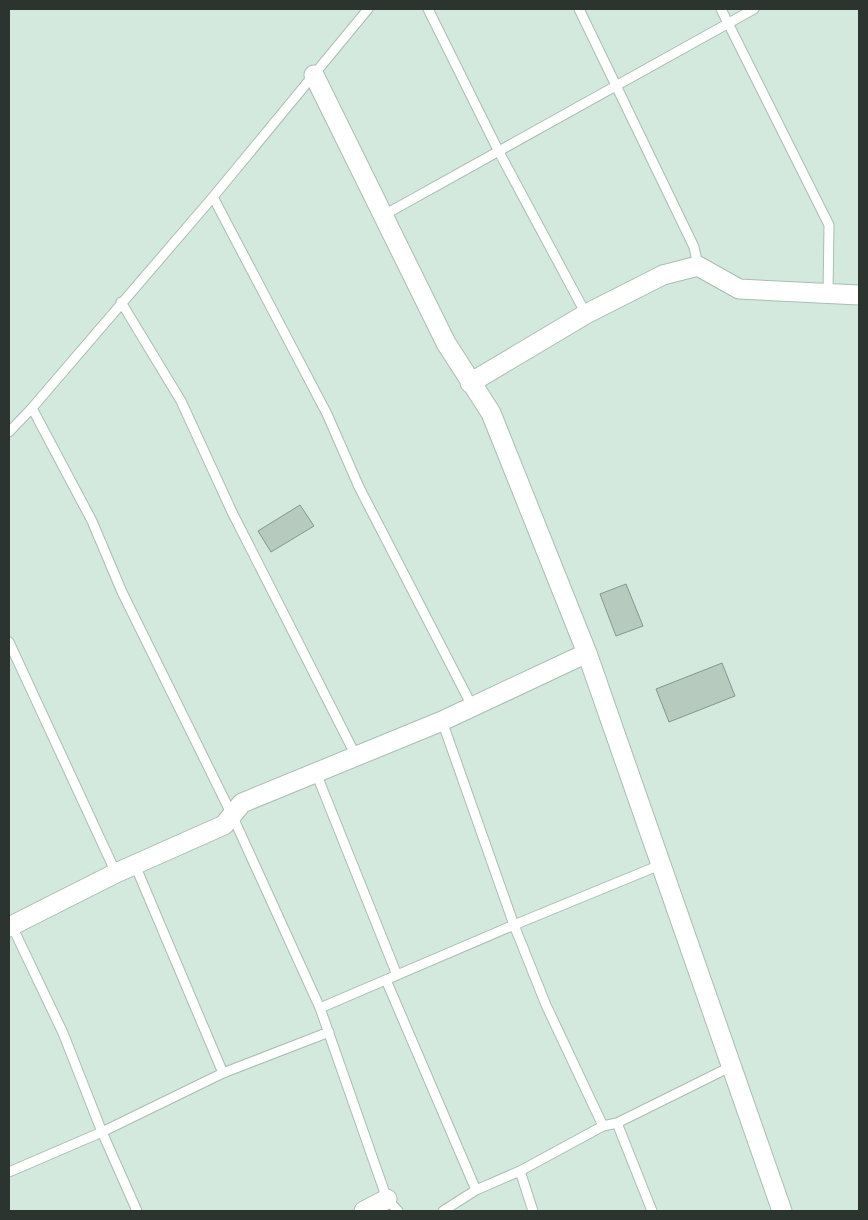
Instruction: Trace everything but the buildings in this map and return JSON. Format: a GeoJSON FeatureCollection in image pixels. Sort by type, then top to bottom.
{"type":"FeatureCollection","features":[{"type":"Feature","properties":{"kind":"street"},"geometry":{"type":"LineString","coordinates":[[314,75],[446,343],[491,413],[587,653],[730,1067],[782,1211]]}},
{"type":"Feature","properties":{"kind":"street"},"geometry":{"type":"LineString","coordinates":[[470,383],[586,314],[663,275],[698,266],[739,289],[859,295]]}},
{"type":"Feature","properties":{"kind":"street"},"geometry":{"type":"LineString","coordinates":[[11,926],[116,874],[224,825],[242,803],[442,721],[587,653]]}},
{"type":"Feature","properties":{"kind":"street"},"geometry":{"type":"LineString","coordinates":[[364,1211],[393,1205]]}},
{"type":"Feature","properties":{"kind":"lane"},"geometry":{"type":"LineString","coordinates":[[9,432],[32,408],[213,197],[368,9]]}},
{"type":"Feature","properties":{"kind":"lane"},"geometry":{"type":"LineString","coordinates":[[428,9],[499,152],[586,314]]}},
{"type":"Feature","properties":{"kind":"lane"},"geometry":{"type":"LineString","coordinates":[[579,9],[618,85],[694,248],[698,266]]}},
{"type":"Feature","properties":{"kind":"lane"},"geometry":{"type":"LineString","coordinates":[[721,9],[829,225],[828,294]]}},
{"type":"Feature","properties":{"kind":"lane"},"geometry":{"type":"LineString","coordinates":[[384,215],[754,9]]}},
{"type":"Feature","properties":{"kind":"lane"},"geometry":{"type":"LineString","coordinates":[[213,197],[323,406],[359,487],[472,706]]}},
{"type":"Feature","properties":{"kind":"lane"},"geometry":{"type":"LineString","coordinates":[[121,302],[181,401],[232,512],[356,756]]}},
{"type":"Feature","properties":{"kind":"lane"},"geometry":{"type":"LineString","coordinates":[[32,408],[92,521],[122,592],[232,815],[320,1008],[393,1205]]}},
{"type":"Feature","properties":{"kind":"lane"},"geometry":{"type":"LineString","coordinates":[[9,642],[116,874]]}},
{"type":"Feature","properties":{"kind":"lane"},"geometry":{"type":"LineString","coordinates":[[442,721],[514,925],[546,1005],[603,1126]]}},
{"type":"Feature","properties":{"kind":"lane"},"geometry":{"type":"LineString","coordinates":[[316,773],[397,975]]}},
{"type":"Feature","properties":{"kind":"lane"},"geometry":{"type":"LineString","coordinates":[[135,865],[223,1073]]}},
{"type":"Feature","properties":{"kind":"lane"},"geometry":{"type":"LineString","coordinates":[[320,1008],[660,865]]}},
{"type":"Feature","properties":{"kind":"lane"},"geometry":{"type":"LineString","coordinates":[[11,926],[63,1033],[136,1211]]}},
{"type":"Feature","properties":{"kind":"lane"},"geometry":{"type":"LineString","coordinates":[[386,980],[476,1190]]}},
{"type":"Feature","properties":{"kind":"lane"},"geometry":{"type":"LineString","coordinates":[[9,1172],[102,1132],[223,1073],[329,1032]]}},
{"type":"Feature","properties":{"kind":"lane"},"geometry":{"type":"LineString","coordinates":[[443,1211],[476,1190],[520,1171],[603,1126],[617,1123],[730,1067]]}},
{"type":"Feature","properties":{"kind":"lane"},"geometry":{"type":"LineString","coordinates":[[617,1123],[652,1211]]}},
{"type":"Feature","properties":{"kind":"lane"},"geometry":{"type":"LineString","coordinates":[[520,1171],[534,1211]]}}]}
